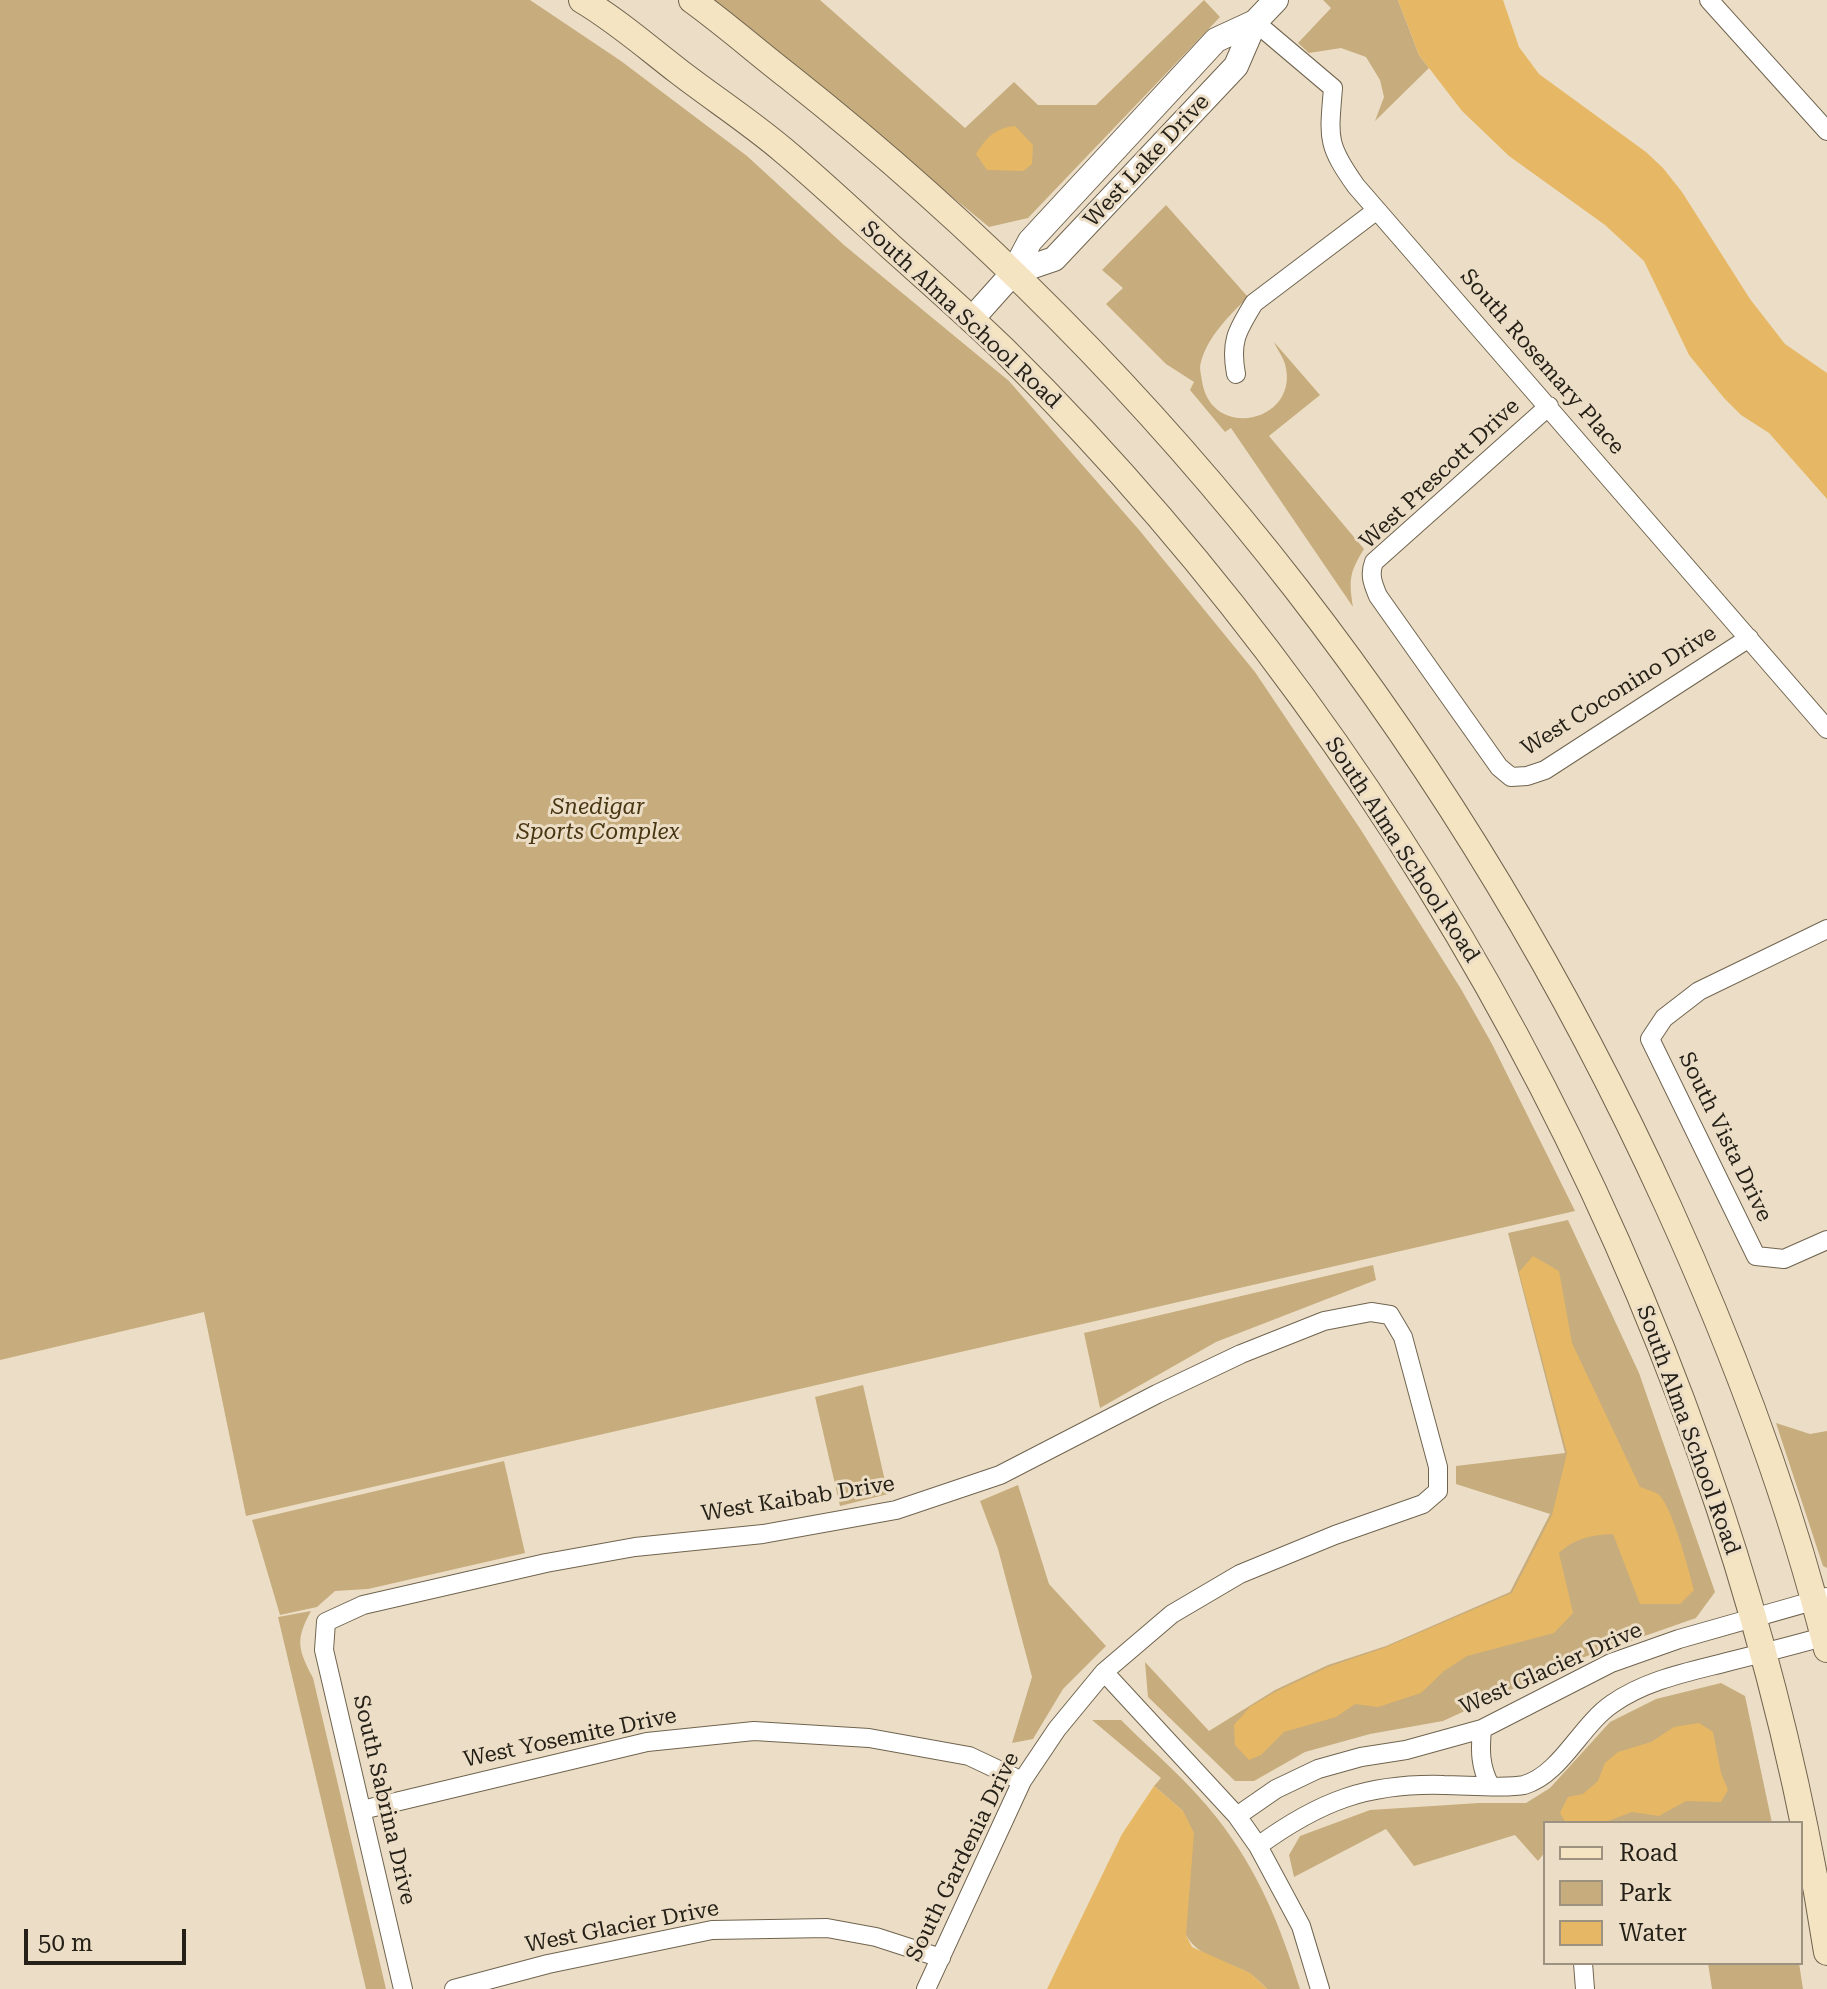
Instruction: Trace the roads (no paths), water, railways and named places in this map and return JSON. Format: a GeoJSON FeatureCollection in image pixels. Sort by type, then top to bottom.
{"type":"FeatureCollection","features":[{"type":"Feature","properties":{"kind":"main road","name":"South Alma School Road"},"geometry":{"type":"LineString","coordinates":[[582,0],[780,147],[1002,348],[1108,459],[1224,596],[1321,723],[1412,858],[1478,969],[1540,1083],[1621,1253],[1679,1394],[1715,1490],[1754,1619],[1802,1821]]}},
{"type":"Feature","properties":{"kind":"main road"},"geometry":{"type":"LineString","coordinates":[[692,0],[844,120],[986,244],[1152,415],[1273,556],[1398,724],[1471,835],[1586,1037],[1634,1133],[1687,1249],[1756,1417],[1820,1599],[1826,1641]]}},
{"type":"Feature","properties":{"kind":"main road","name":"South Alma School Road"},"geometry":{"type":"LineString","coordinates":[[1803,1824],[1827,1952]]}},
{"type":"Feature","properties":{"kind":"street","name":"West Lake Drive"},"geometry":{"type":"LineString","coordinates":[[971,320],[1013,273],[1054,259],[1236,66],[1255,22],[1276,0]]}},
{"type":"Feature","properties":{"kind":"street"},"geometry":{"type":"LineString","coordinates":[[1709,0],[1827,131]]}},
{"type":"Feature","properties":{"kind":"street","name":"South Rosemary Place"},"geometry":{"type":"LineString","coordinates":[[1255,22],[1333,88],[1329,137],[1339,162],[1377,210],[1827,729]]}},
{"type":"Feature","properties":{"kind":"street"},"geometry":{"type":"LineString","coordinates":[[1236,374],[1231,350],[1254,303],[1377,210]]}},
{"type":"Feature","properties":{"kind":"street","name":"West Prescott Drive"},"geometry":{"type":"LineString","coordinates":[[1511,777],[1499,767],[1378,596],[1371,580],[1374,562],[1549,406]]}},
{"type":"Feature","properties":{"kind":"street","name":"West Coconino Drive"},"geometry":{"type":"LineString","coordinates":[[1511,777],[1545,770],[1749,638]]}},
{"type":"Feature","properties":{"kind":"street","name":"South Vista Drive"},"geometry":{"type":"LineString","coordinates":[[1827,929],[1699,991],[1664,1018],[1650,1039],[1756,1256],[1784,1259],[1827,1240]]}},
{"type":"Feature","properties":{"kind":"street","name":"West Kaibab Drive"},"geometry":{"type":"LineString","coordinates":[[326,1622],[363,1605],[546,1563],[635,1547],[763,1534],[896,1510],[1000,1475],[1157,1394],[1241,1354],[1310,1326],[1371,1312],[1390,1315]]}},
{"type":"Feature","properties":{"kind":"street","name":"South Gardenia Drive"},"geometry":{"type":"LineString","coordinates":[[926,1989],[1022,1781],[1057,1729],[1104,1672],[1172,1614],[1240,1574],[1335,1535],[1423,1504],[1438,1491],[1438,1467],[1403,1337],[1390,1315]]}},
{"type":"Feature","properties":{"kind":"street","name":"West Glacier Drive"},"geometry":{"type":"LineString","coordinates":[[1237,1816],[1276,1789],[1318,1769],[1361,1757],[1421,1747],[1482,1729],[1611,1663],[1679,1639],[1820,1599]]}},
{"type":"Feature","properties":{"kind":"street","name":"South Sabrina Drive"},"geometry":{"type":"LineString","coordinates":[[326,1622],[324,1650],[403,1989]]}},
{"type":"Feature","properties":{"kind":"street"},"geometry":{"type":"LineString","coordinates":[[1258,1846],[1289,1823],[1332,1801],[1377,1789],[1417,1784],[1522,1785],[1556,1766],[1581,1733],[1612,1704],[1652,1683],[1762,1653],[1826,1641]]}},
{"type":"Feature","properties":{"kind":"street"},"geometry":{"type":"LineString","coordinates":[[1104,1672],[1237,1816],[1258,1846],[1301,1926],[1320,1989]]}},
{"type":"Feature","properties":{"kind":"street"},"geometry":{"type":"LineString","coordinates":[[1482,1729],[1480,1750],[1483,1772],[1490,1785]]}},
{"type":"Feature","properties":{"kind":"street","name":"West Yosemite Drive"},"geometry":{"type":"LineString","coordinates":[[362,1810],[647,1742],[754,1731],[869,1738],[969,1756],[1022,1781]]}},
{"type":"Feature","properties":{"kind":"street","name":"West Glacier Drive"},"geometry":{"type":"LineString","coordinates":[[454,1989],[548,1964],[712,1930],[827,1928],[876,1937],[941,1958]]}},
{"type":"Feature","properties":{"kind":"street"},"geometry":{"type":"LineString","coordinates":[[1583,1965],[1585,1989]]}},
{"type":"Feature","properties":{"kind":"water"},"geometry":{"type":"Polygon","coordinates":[[[1398,0],[1503,0],[1519,47],[1539,74],[1646,152],[1663,168],[1682,192],[1750,299],[1785,344],[1827,373],[1827,499],[1769,433],[1741,415],[1724,398],[1689,355],[1644,261],[1605,225],[1509,156],[1462,111],[1419,55],[1398,0]]]}},
{"type":"Feature","properties":{"kind":"water"},"geometry":{"type":"Polygon","coordinates":[[[1015,126],[1033,145],[1032,164],[1023,171],[987,170],[976,154],[992,135],[1015,126]]]}},
{"type":"Feature","properties":{"kind":"water"},"geometry":{"type":"Polygon","coordinates":[[[1533,1256],[1559,1271],[1572,1343],[1640,1487],[1658,1494],[1669,1511],[1694,1590],[1680,1604],[1640,1604],[1613,1534],[1591,1536],[1559,1553],[1573,1613],[1554,1633],[1467,1656],[1444,1671],[1421,1693],[1378,1707],[1355,1704],[1336,1717],[1284,1732],[1261,1755],[1249,1760],[1235,1745],[1234,1725],[1250,1707],[1328,1667],[1384,1648],[1512,1593],[1552,1515],[1567,1453],[1519,1272],[1533,1256]]]}},
{"type":"Feature","properties":{"kind":"water"},"geometry":{"type":"Polygon","coordinates":[[[1699,1723],[1713,1732],[1721,1773],[1728,1790],[1721,1802],[1686,1801],[1659,1816],[1632,1812],[1608,1821],[1565,1821],[1560,1813],[1568,1797],[1583,1794],[1598,1781],[1605,1763],[1618,1752],[1651,1742],[1674,1727],[1699,1723]]]}},
{"type":"Feature","properties":{"kind":"water"},"geometry":{"type":"Polygon","coordinates":[[[1154,1786],[1183,1811],[1194,1833],[1186,1935],[1192,1947],[1250,1973],[1267,1989],[1047,1989],[1122,1834],[1154,1786]]]}},
{"type":"Feature","properties":{"kind":"park label","name":"Snedigar Sports Complex"},"geometry":{"type":"Point","coordinates":[598,820]}}]}
